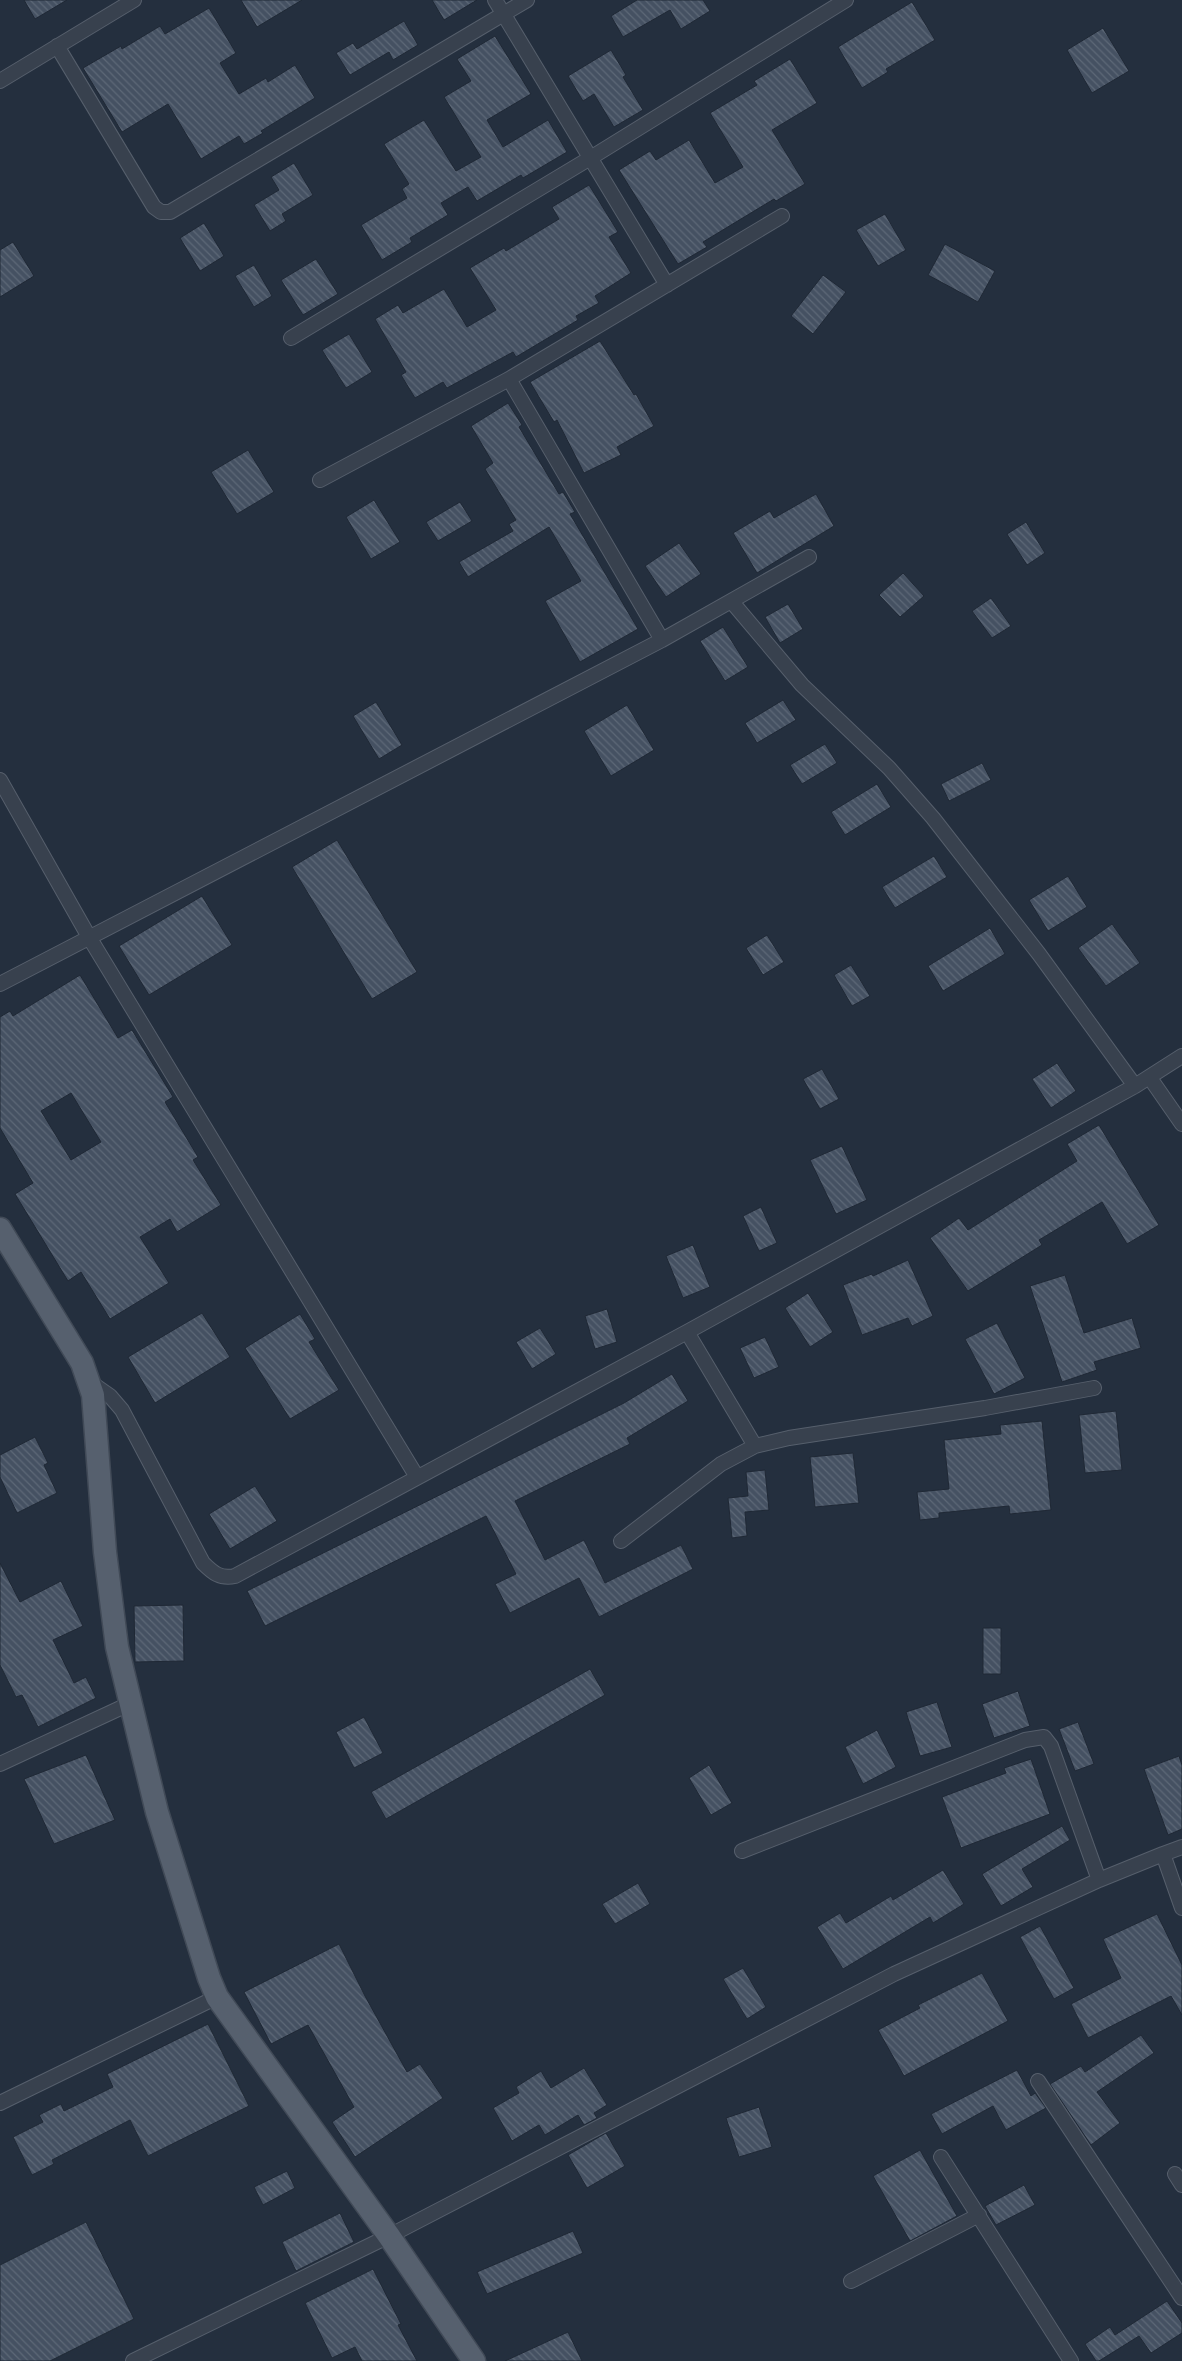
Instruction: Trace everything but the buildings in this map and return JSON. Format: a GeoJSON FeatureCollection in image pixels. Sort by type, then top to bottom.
{"type":"FeatureCollection","features":[{"type":"Feature","properties":{"kind":"main road"},"geometry":{"type":"LineString","coordinates":[[0,1229],[82,1363],[90,1382],[94,1408],[105,1552],[117,1648],[129,1704],[159,1820],[198,1949],[217,1997],[389,2236],[474,2361]]}},
{"type":"Feature","properties":{"kind":"street"},"geometry":{"type":"LineString","coordinates":[[0,81],[134,0]]}},
{"type":"Feature","properties":{"kind":"street"},"geometry":{"type":"LineString","coordinates":[[495,0],[592,157],[667,285]]}},
{"type":"Feature","properties":{"kind":"street"},"geometry":{"type":"LineString","coordinates":[[58,46],[154,207],[164,213],[170,212],[527,0]]}},
{"type":"Feature","properties":{"kind":"street"},"geometry":{"type":"LineString","coordinates":[[291,338],[592,157],[846,0]]}},
{"type":"Feature","properties":{"kind":"street"},"geometry":{"type":"LineString","coordinates":[[320,480],[509,379],[782,216]]}},
{"type":"Feature","properties":{"kind":"street"},"geometry":{"type":"LineString","coordinates":[[509,379],[662,640]]}},
{"type":"Feature","properties":{"kind":"street"},"geometry":{"type":"LineString","coordinates":[[0,984],[662,640],[809,557]]}},
{"type":"Feature","properties":{"kind":"street"},"geometry":{"type":"LineString","coordinates":[[732,602],[802,685],[889,768],[920,802],[1039,954],[1135,1086]]}},
{"type":"Feature","properties":{"kind":"street"},"geometry":{"type":"LineString","coordinates":[[0,780],[89,937],[417,1477]]}},
{"type":"Feature","properties":{"kind":"street"},"geometry":{"type":"LineString","coordinates":[[90,1382],[110,1396],[122,1410],[203,1563],[212,1573],[221,1577],[235,1576],[687,1332],[1150,1078],[1182,1056]]}},
{"type":"Feature","properties":{"kind":"street"},"geometry":{"type":"LineString","coordinates":[[1150,1078],[1182,1124]]}},
{"type":"Feature","properties":{"kind":"street"},"geometry":{"type":"LineString","coordinates":[[687,1332],[755,1446]]}},
{"type":"Feature","properties":{"kind":"street"},"geometry":{"type":"LineString","coordinates":[[621,1541],[721,1464],[755,1446],[789,1438],[1094,1388]]}},
{"type":"Feature","properties":{"kind":"street"},"geometry":{"type":"LineString","coordinates":[[0,1764],[129,1704]]}},
{"type":"Feature","properties":{"kind":"street"},"geometry":{"type":"LineString","coordinates":[[742,1851],[939,1773],[1026,1740],[1040,1737],[1046,1738],[1051,1746],[1099,1880]]}},
{"type":"Feature","properties":{"kind":"street"},"geometry":{"type":"LineString","coordinates":[[133,2361],[389,2236],[894,1974],[1099,1880],[1182,1847]]}},
{"type":"Feature","properties":{"kind":"street"},"geometry":{"type":"LineString","coordinates":[[1163,1854],[1182,1908]]}},
{"type":"Feature","properties":{"kind":"street"},"geometry":{"type":"LineString","coordinates":[[0,2103],[217,1997]]}},
{"type":"Feature","properties":{"kind":"street"},"geometry":{"type":"LineString","coordinates":[[1038,2081],[1182,2298]]}},
{"type":"Feature","properties":{"kind":"street"},"geometry":{"type":"LineString","coordinates":[[941,2157],[1070,2361]]}},
{"type":"Feature","properties":{"kind":"street"},"geometry":{"type":"LineString","coordinates":[[851,2281],[979,2215]]}}]}
